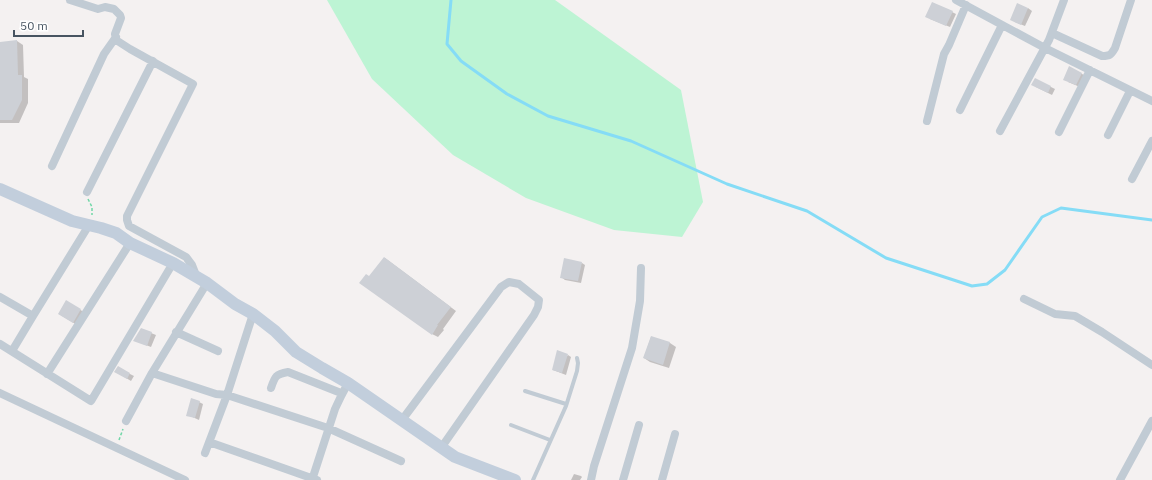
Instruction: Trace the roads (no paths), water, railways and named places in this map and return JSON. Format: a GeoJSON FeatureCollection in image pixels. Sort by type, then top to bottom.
{"type":"FeatureCollection","features":[{"type":"Feature","properties":{"kind":"street"},"geometry":{"type":"LineString","coordinates":[[70,0],[98,9],[105,7],[114,9],[121,18],[115,34],[116,40],[193,84],[127,216],[127,220],[129,226],[186,257],[202,280]]}},
{"type":"Feature","properties":{"kind":"street"},"geometry":{"type":"LineString","coordinates":[[956,0],[1045,48],[1152,101]]}},
{"type":"Feature","properties":{"kind":"street"},"geometry":{"type":"LineString","coordinates":[[1000,131],[1045,48],[1064,0]]}},
{"type":"Feature","properties":{"kind":"street"},"geometry":{"type":"LineString","coordinates":[[1052,33],[1102,56],[1111,55],[1131,0]]}},
{"type":"Feature","properties":{"kind":"street"},"geometry":{"type":"LineString","coordinates":[[926,121],[944,54],[966,5]]}},
{"type":"Feature","properties":{"kind":"street"},"geometry":{"type":"LineString","coordinates":[[960,110],[1002,25]]}},
{"type":"Feature","properties":{"kind":"street"},"geometry":{"type":"LineString","coordinates":[[52,166],[104,54],[116,37]]}},
{"type":"Feature","properties":{"kind":"street"},"geometry":{"type":"LineString","coordinates":[[87,192],[153,62]]}},
{"type":"Feature","properties":{"kind":"street"},"geometry":{"type":"LineString","coordinates":[[1059,132],[1090,70]]}},
{"type":"Feature","properties":{"kind":"street"},"geometry":{"type":"LineString","coordinates":[[1108,135],[1130,91]]}},
{"type":"Feature","properties":{"kind":"street"},"geometry":{"type":"LineString","coordinates":[[1132,179],[1152,141]]}},
{"type":"Feature","properties":{"kind":"street"},"geometry":{"type":"LineString","coordinates":[[0,189],[72,221],[116,233],[130,243],[173,263],[202,280],[235,304],[253,314],[275,331],[296,352],[322,368],[345,388],[402,420],[455,457],[514,480]]}},
{"type":"Feature","properties":{"kind":"street"},"geometry":{"type":"LineString","coordinates":[[12,352],[90,226]]}},
{"type":"Feature","properties":{"kind":"street"},"geometry":{"type":"LineString","coordinates":[[47,374],[130,243]]}},
{"type":"Feature","properties":{"kind":"street"},"geometry":{"type":"LineString","coordinates":[[0,344],[91,401],[173,263]]}},
{"type":"Feature","properties":{"kind":"street"},"geometry":{"type":"LineString","coordinates":[[591,480],[594,466],[632,348],[640,301],[641,268]]}},
{"type":"Feature","properties":{"kind":"street"},"geometry":{"type":"LineString","coordinates":[[126,421],[176,332],[202,280]]}},
{"type":"Feature","properties":{"kind":"street"},"geometry":{"type":"LineString","coordinates":[[402,420],[501,287],[509,282],[519,284],[539,300],[538,307],[442,448]]}},
{"type":"Feature","properties":{"kind":"street"},"geometry":{"type":"LineString","coordinates":[[0,297],[33,316]]}},
{"type":"Feature","properties":{"kind":"street"},"geometry":{"type":"LineString","coordinates":[[1024,299],[1056,314],[1075,316],[1102,332],[1152,366]]}},
{"type":"Feature","properties":{"kind":"street"},"geometry":{"type":"LineString","coordinates":[[205,453],[227,395],[253,314]]}},
{"type":"Feature","properties":{"kind":"street"},"geometry":{"type":"LineString","coordinates":[[176,332],[218,351]]}},
{"type":"Feature","properties":{"kind":"street"},"geometry":{"type":"LineString","coordinates":[[271,388],[278,373],[288,372],[345,388]]}},
{"type":"Feature","properties":{"kind":"street"},"geometry":{"type":"LineString","coordinates":[[152,373],[216,394],[227,395],[328,428],[401,461]]}},
{"type":"Feature","properties":{"kind":"street"},"geometry":{"type":"LineString","coordinates":[[209,442],[314,479],[328,428],[345,388]]}},
{"type":"Feature","properties":{"kind":"street"},"geometry":{"type":"LineString","coordinates":[[0,393],[185,480]]}},
{"type":"Feature","properties":{"kind":"street"},"geometry":{"type":"LineString","coordinates":[[1120,480],[1152,421]]}},
{"type":"Feature","properties":{"kind":"street"},"geometry":{"type":"LineString","coordinates":[[623,480],[639,424]]}},
{"type":"Feature","properties":{"kind":"street"},"geometry":{"type":"LineString","coordinates":[[662,480],[675,434]]}},
{"type":"Feature","properties":{"kind":"lane"},"geometry":{"type":"LineString","coordinates":[[533,480],[566,404],[577,371],[577,358]]}},
{"type":"Feature","properties":{"kind":"lane"},"geometry":{"type":"LineString","coordinates":[[525,391],[566,404]]}},
{"type":"Feature","properties":{"kind":"lane"},"geometry":{"type":"LineString","coordinates":[[511,425],[550,440]]}},
{"type":"Feature","properties":{"kind":"waterway"},"geometry":{"type":"LineString","coordinates":[[451,0],[447,44],[461,61],[507,94],[548,116],[631,141],[727,184],[807,211],[886,258],[972,286],[987,284],[1005,270],[1042,217],[1061,208],[1152,220]]}}]}
